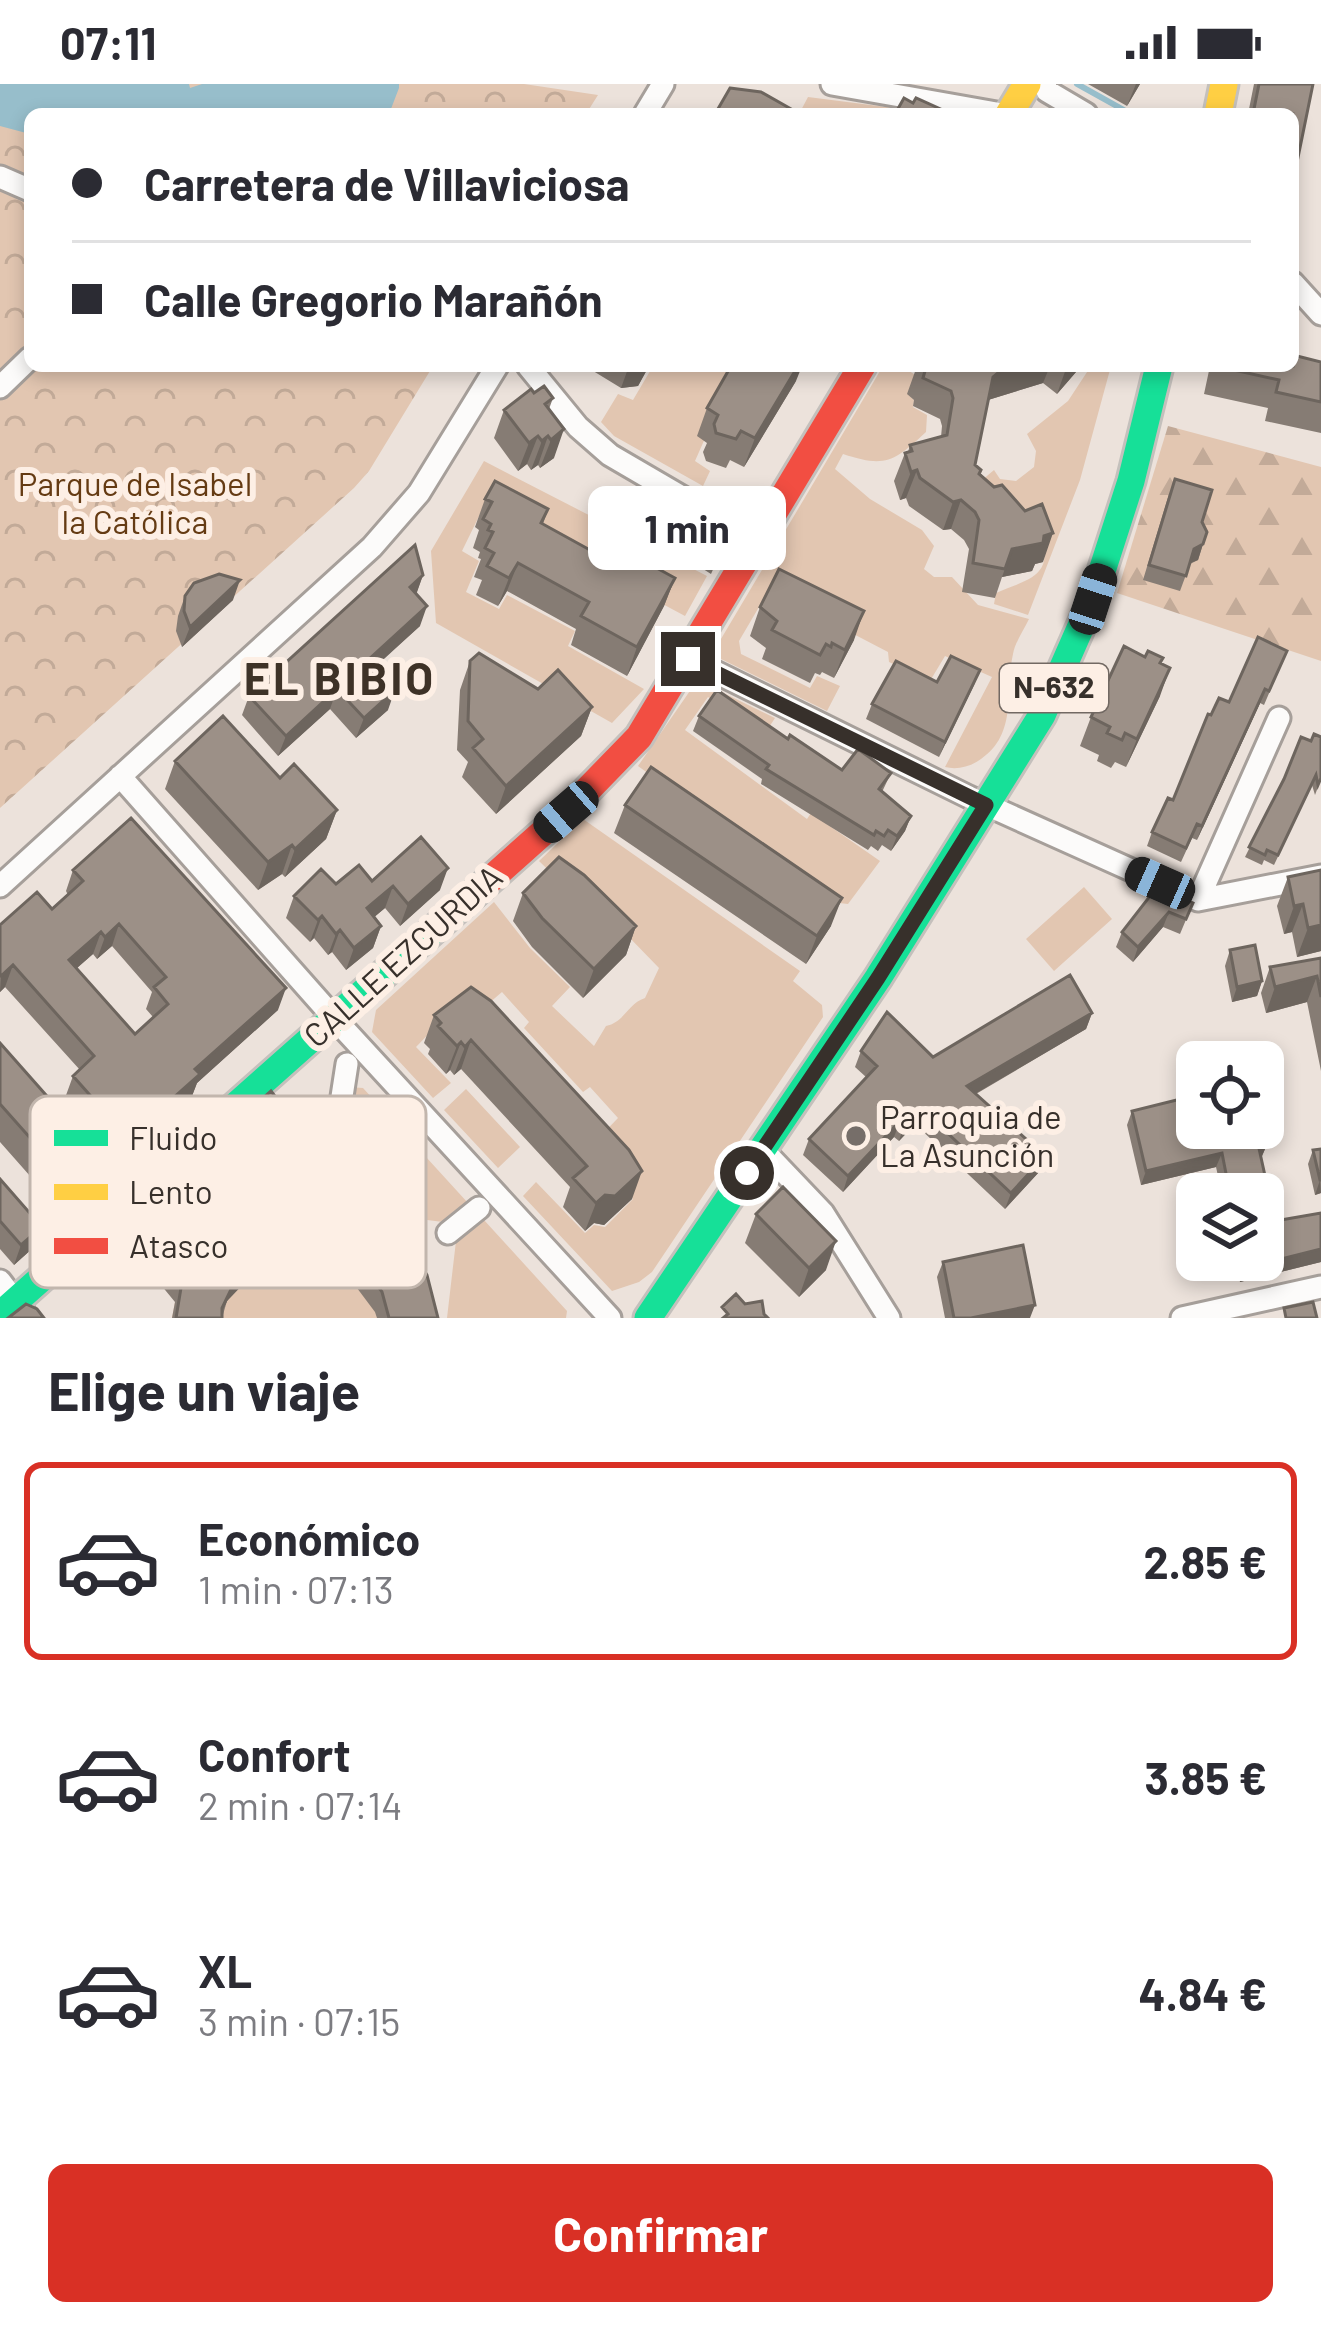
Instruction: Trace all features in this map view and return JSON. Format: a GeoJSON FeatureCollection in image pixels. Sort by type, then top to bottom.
{"type":"FeatureCollection","features":[{"type":"Feature","properties":{"kind":"main road"},"geometry":{"type":"LineString","coordinates":[[1014,108],[1040,86]]}},
{"type":"Feature","properties":{"kind":"main road","name":"CALLE EZCURDIA"},"geometry":{"type":"LineString","coordinates":[[246,1096],[566,812],[639,737],[858,372]]}},
{"type":"Feature","properties":{"kind":"main road","name":"N-632"},"geometry":{"type":"LineString","coordinates":[[648,1318],[878,978],[1042,716],[1093,599],[1131,481],[1158,372]]}},
{"type":"Feature","properties":{"kind":"street"},"geometry":{"type":"LineString","coordinates":[[832,84],[972,108]]}},
{"type":"Feature","properties":{"kind":"street"},"geometry":{"type":"LineString","coordinates":[[1040,86],[1076,108]]}},
{"type":"Feature","properties":{"kind":"street"},"geometry":{"type":"LineString","coordinates":[[1299,290],[1321,314]]}},
{"type":"Feature","properties":{"kind":"street"},"geometry":{"type":"LineString","coordinates":[[0,387],[24,364]]}},
{"type":"Feature","properties":{"kind":"street"},"geometry":{"type":"LineString","coordinates":[[0,886],[372,548],[419,493],[492,372]]}},
{"type":"Feature","properties":{"kind":"street"},"geometry":{"type":"LineString","coordinates":[[533,372],[578,427],[610,455],[759,542]]}},
{"type":"Feature","properties":{"kind":"street"},"geometry":{"type":"LineString","coordinates":[[688,659],[986,805],[1198,900],[1321,876]]}},
{"type":"Feature","properties":{"kind":"street"},"geometry":{"type":"LineString","coordinates":[[1198,900],[1279,718]]}},
{"type":"Feature","properties":{"kind":"street"},"geometry":{"type":"LineString","coordinates":[[121,776],[406,1096]]}},
{"type":"Feature","properties":{"kind":"street"},"geometry":{"type":"LineString","coordinates":[[342,1096],[347,1064]]}},
{"type":"Feature","properties":{"kind":"street"},"geometry":{"type":"LineString","coordinates":[[426,1118],[610,1318]]}},
{"type":"Feature","properties":{"kind":"street"},"geometry":{"type":"LineString","coordinates":[[763,1150],[823,1213],[889,1318]]}},
{"type":"Feature","properties":{"kind":"street"},"geometry":{"type":"LineString","coordinates":[[448,1233],[479,1208]]}},
{"type":"Feature","properties":{"kind":"street"},"geometry":{"type":"LineString","coordinates":[[1182,1318],[1321,1287]]}},
{"type":"Feature","properties":{"kind":"green space","name":"Parque de Isabel la Católica"},"geometry":{"type":"Polygon","coordinates":[[[0,84],[524,84],[598,95],[590,108],[24,108],[24,372],[429,372],[354,488],[0,808],[0,84]]]}},
{"type":"Feature","properties":{"kind":"green space"},"geometry":{"type":"Polygon","coordinates":[[[808,97],[894,108],[802,108],[808,97]]]}},
{"type":"Feature","properties":{"kind":"green space"},"geometry":{"type":"Polygon","coordinates":[[[649,372],[734,372],[695,461],[710,471],[703,486],[614,436],[601,422],[618,394],[633,400],[649,372]]]}},
{"type":"Feature","properties":{"kind":"green space"},"geometry":{"type":"Polygon","coordinates":[[[879,372],[911,372],[921,379],[908,394],[913,407],[927,415],[926,432],[888,460],[843,454],[835,469],[870,499],[922,530],[934,546],[924,569],[934,577],[952,577],[978,605],[1029,619],[1014,650],[1008,711],[993,749],[972,764],[945,767],[992,677],[945,656],[930,681],[889,662],[888,652],[769,590],[739,641],[741,654],[810,688],[817,676],[840,686],[827,711],[717,657],[715,649],[879,372]]]}},
{"type":"Feature","properties":{"kind":"green space"},"geometry":{"type":"Polygon","coordinates":[[[1087,372],[1109,372],[1080,480],[1028,615],[994,604],[996,593],[1035,575],[1044,560],[1043,547],[1026,522],[981,481],[994,470],[1000,479],[1016,481],[1034,467],[1036,451],[1027,434],[1068,401],[1087,372]]]}},
{"type":"Feature","properties":{"kind":"green space"},"geometry":{"type":"Polygon","coordinates":[[[1168,426],[1321,467],[1321,661],[1117,593],[1168,426]]]}},
{"type":"Feature","properties":{"kind":"green space"},"geometry":{"type":"Polygon","coordinates":[[[484,461],[707,576],[685,616],[483,508],[462,551],[479,561],[466,592],[499,609],[507,595],[575,631],[568,646],[644,689],[612,723],[436,623],[431,551],[484,461]]]}},
{"type":"Feature","properties":{"kind":"green space"},"geometry":{"type":"Polygon","coordinates":[[[701,682],[775,718],[764,735],[708,697],[685,730],[807,819],[811,813],[880,861],[848,904],[839,903],[803,872],[684,790],[678,795],[638,766],[694,685],[701,682]]]}},
{"type":"Feature","properties":{"kind":"green space"},"geometry":{"type":"Polygon","coordinates":[[[583,819],[800,971],[793,981],[822,1005],[823,1017],[652,1272],[612,1291],[523,1196],[536,1182],[585,1233],[594,1225],[605,1227],[633,1199],[593,1144],[618,1118],[590,1087],[583,1092],[524,1028],[529,1022],[502,992],[481,1010],[443,1019],[416,1047],[451,1083],[433,1098],[372,1032],[376,1010],[494,902],[530,948],[570,987],[552,1006],[594,1046],[606,1026],[645,998],[659,968],[625,933],[619,939],[539,861],[583,819]]]}},
{"type":"Feature","properties":{"kind":"green space"},"geometry":{"type":"Polygon","coordinates":[[[1084,887],[1112,919],[1054,971],[1026,939],[1084,887]]]}},
{"type":"Feature","properties":{"kind":"green space"},"geometry":{"type":"Polygon","coordinates":[[[349,1087],[363,1088],[370,1096],[348,1096],[349,1087]]]}},
{"type":"Feature","properties":{"kind":"green space"},"geometry":{"type":"Polygon","coordinates":[[[466,1089],[520,1147],[498,1168],[444,1110],[466,1089]]]}},
{"type":"Feature","properties":{"kind":"green space"},"geometry":{"type":"Polygon","coordinates":[[[426,1157],[468,1203],[443,1222],[426,1220],[426,1157]]]}},
{"type":"Feature","properties":{"kind":"green space"},"geometry":{"type":"Polygon","coordinates":[[[484,1220],[567,1311],[566,1318],[447,1318],[456,1241],[484,1220]]]}},
{"type":"Feature","properties":{"kind":"green space"},"geometry":{"type":"Polygon","coordinates":[[[189,1288],[371,1288],[426,1318],[172,1318],[175,1302],[189,1288]]]}},
{"type":"Feature","properties":{"kind":"water"},"geometry":{"type":"Polygon","coordinates":[[[0,84],[189,84],[190,88],[202,84],[399,84],[391,108],[24,108],[24,132],[0,126],[0,84]]]}},
{"type":"Feature","properties":{"kind":"building"},"geometry":{"type":"Polygon","coordinates":[[[1259,84],[1313,84],[1299,153],[1299,108],[1254,108],[1259,84]]]}},
{"type":"Feature","properties":{"kind":"building"},"geometry":{"type":"Polygon","coordinates":[[[730,88],[761,92],[789,108],[718,108],[730,88]]]}},
{"type":"Feature","properties":{"kind":"building"},"geometry":{"type":"Polygon","coordinates":[[[904,98],[913,103],[916,98],[938,108],[898,108],[904,98]]]}},
{"type":"Feature","properties":{"kind":"building"},"geometry":{"type":"Polygon","coordinates":[[[1299,356],[1321,362],[1321,402],[1276,392],[1279,380],[1243,372],[1299,372],[1299,356]]]}},
{"type":"Feature","properties":{"kind":"building"},"geometry":{"type":"Polygon","coordinates":[[[728,372],[794,372],[755,438],[741,431],[736,439],[716,433],[718,415],[707,408],[728,372]]]}},
{"type":"Feature","properties":{"kind":"building"},"geometry":{"type":"Polygon","coordinates":[[[925,372],[999,372],[993,377],[975,465],[979,474],[994,487],[1002,485],[1025,511],[1042,504],[1053,533],[1044,536],[1043,543],[1012,549],[1005,569],[973,563],[979,520],[975,512],[961,500],[953,502],[920,478],[917,470],[911,472],[905,453],[912,451],[910,445],[947,435],[953,398],[951,391],[923,378],[925,372]]]}},
{"type":"Feature","properties":{"kind":"building"},"geometry":{"type":"Polygon","coordinates":[[[544,386],[553,398],[545,404],[564,429],[551,440],[548,436],[542,441],[538,436],[529,443],[504,410],[531,389],[534,393],[544,386]]]}},
{"type":"Feature","properties":{"kind":"building"},"geometry":{"type":"Polygon","coordinates":[[[1175,479],[1212,490],[1202,522],[1207,532],[1203,544],[1194,549],[1186,576],[1149,565],[1175,479]]]}},
{"type":"Feature","properties":{"kind":"building"},"geometry":{"type":"Polygon","coordinates":[[[495,481],[548,509],[541,523],[610,561],[618,547],[675,578],[637,647],[581,616],[589,602],[518,563],[509,578],[487,566],[494,553],[485,548],[493,532],[483,519],[492,502],[485,499],[495,481]]]}},
{"type":"Feature","properties":{"kind":"building"},"geometry":{"type":"Polygon","coordinates":[[[670,494],[724,521],[722,525],[730,530],[717,559],[651,519],[670,494]]]}},
{"type":"Feature","properties":{"kind":"building"},"geometry":{"type":"Polygon","coordinates":[[[415,545],[423,575],[410,587],[427,606],[368,660],[395,690],[364,718],[337,689],[286,736],[249,696],[415,545]]]}},
{"type":"Feature","properties":{"kind":"building"},"geometry":{"type":"Polygon","coordinates":[[[779,569],[864,611],[845,650],[826,644],[820,655],[772,630],[777,621],[760,607],[779,569]]]}},
{"type":"Feature","properties":{"kind":"building"},"geometry":{"type":"Polygon","coordinates":[[[219,574],[240,580],[190,627],[185,596],[194,583],[219,574]]]}},
{"type":"Feature","properties":{"kind":"building"},"geometry":{"type":"Polygon","coordinates":[[[1258,637],[1287,651],[1202,826],[1197,824],[1186,848],[1152,832],[1168,798],[1173,800],[1208,714],[1219,698],[1229,702],[1258,637]]]}},
{"type":"Feature","properties":{"kind":"building"},"geometry":{"type":"Polygon","coordinates":[[[1124,646],[1145,657],[1148,651],[1163,658],[1160,663],[1170,668],[1137,739],[1125,733],[1122,740],[1091,717],[1124,646]]]}},
{"type":"Feature","properties":{"kind":"building"},"geometry":{"type":"Polygon","coordinates":[[[479,653],[538,689],[558,670],[592,707],[506,786],[473,748],[483,739],[468,721],[470,661],[479,653]]]}},
{"type":"Feature","properties":{"kind":"building"},"geometry":{"type":"Polygon","coordinates":[[[951,656],[980,670],[945,742],[872,704],[896,661],[937,682],[951,656]]]}},
{"type":"Feature","properties":{"kind":"building"},"geometry":{"type":"Polygon","coordinates":[[[717,690],[842,770],[858,749],[891,773],[879,789],[911,816],[897,836],[888,830],[884,836],[876,831],[874,835],[766,769],[769,765],[699,716],[717,690]]]}},
{"type":"Feature","properties":{"kind":"building"},"geometry":{"type":"Polygon","coordinates":[[[223,716],[280,778],[294,764],[337,810],[295,849],[292,845],[268,862],[175,761],[223,716]]]}},
{"type":"Feature","properties":{"kind":"building"},"geometry":{"type":"Polygon","coordinates":[[[1314,734],[1321,737],[1321,778],[1318,785],[1316,775],[1278,855],[1267,850],[1265,855],[1249,847],[1301,737],[1311,741],[1314,734]]]}},
{"type":"Feature","properties":{"kind":"building"},"geometry":{"type":"Polygon","coordinates":[[[651,767],[842,898],[817,936],[625,805],[651,767]]]}},
{"type":"Feature","properties":{"kind":"building"},"geometry":{"type":"Polygon","coordinates":[[[131,818],[286,988],[195,1069],[200,1074],[175,1096],[91,1096],[73,1076],[94,1056],[13,965],[0,975],[0,925],[37,892],[52,909],[83,881],[73,870],[131,818]],[[119,924],[105,937],[101,932],[69,960],[135,1034],[168,1004],[154,987],[166,977],[119,924]]]}},
{"type":"Feature","properties":{"kind":"building"},"geometry":{"type":"Polygon","coordinates":[[[421,837],[448,868],[408,904],[393,886],[367,908],[381,926],[354,948],[340,930],[336,934],[322,916],[318,920],[294,896],[321,869],[336,884],[359,865],[372,881],[421,837]]]}},
{"type":"Feature","properties":{"kind":"building"},"geometry":{"type":"Polygon","coordinates":[[[559,857],[636,926],[594,969],[523,893],[559,857]]]}},
{"type":"Feature","properties":{"kind":"building"},"geometry":{"type":"Polygon","coordinates":[[[1321,870],[1321,925],[1308,928],[1303,904],[1294,906],[1288,877],[1321,870]]]}},
{"type":"Feature","properties":{"kind":"building"},"geometry":{"type":"Polygon","coordinates":[[[1157,887],[1193,903],[1186,919],[1169,912],[1138,947],[1122,932],[1157,887]]]}},
{"type":"Feature","properties":{"kind":"building"},"geometry":{"type":"Polygon","coordinates":[[[1255,945],[1262,981],[1237,987],[1230,950],[1255,945]]]}},
{"type":"Feature","properties":{"kind":"building"},"geometry":{"type":"Polygon","coordinates":[[[1321,958],[1321,997],[1317,976],[1275,987],[1270,967],[1321,958]]]}},
{"type":"Feature","properties":{"kind":"building"},"geometry":{"type":"Polygon","coordinates":[[[1070,975],[1092,1013],[967,1086],[1045,1156],[1011,1193],[921,1108],[904,1125],[900,1121],[848,1176],[809,1139],[877,1066],[861,1051],[887,1012],[933,1057],[1070,975]]]}},
{"type":"Feature","properties":{"kind":"building"},"geometry":{"type":"Polygon","coordinates":[[[471,987],[491,1001],[629,1150],[642,1171],[615,1196],[605,1195],[596,1203],[573,1178],[587,1166],[471,1040],[465,1047],[461,1042],[457,1046],[438,1026],[441,1023],[434,1015],[471,987]]]}},
{"type":"Feature","properties":{"kind":"building"},"geometry":{"type":"Polygon","coordinates":[[[0,1043],[47,1096],[30,1096],[30,1138],[0,1104],[0,1043]]]}},
{"type":"Feature","properties":{"kind":"building"},"geometry":{"type":"Polygon","coordinates":[[[1176,1100],[1176,1149],[1259,1149],[1264,1173],[1226,1173],[1222,1153],[1146,1171],[1132,1111],[1176,1100]]]}},
{"type":"Feature","properties":{"kind":"building"},"geometry":{"type":"Polygon","coordinates":[[[1321,1149],[1321,1180],[1320,1180],[1313,1150],[1321,1149]]]}},
{"type":"Feature","properties":{"kind":"building"},"geometry":{"type":"Polygon","coordinates":[[[0,1179],[30,1213],[30,1237],[21,1245],[0,1221],[0,1179]]]}},
{"type":"Feature","properties":{"kind":"building"},"geometry":{"type":"Polygon","coordinates":[[[783,1187],[836,1241],[809,1268],[756,1214],[783,1187]]]}},
{"type":"Feature","properties":{"kind":"building"},"geometry":{"type":"Polygon","coordinates":[[[1321,1213],[1321,1249],[1284,1258],[1284,1219],[1321,1213]]]}},
{"type":"Feature","properties":{"kind":"building"},"geometry":{"type":"Polygon","coordinates":[[[1023,1245],[1035,1305],[954,1318],[943,1262],[1023,1245]]]}},
{"type":"Feature","properties":{"kind":"building"},"geometry":{"type":"Polygon","coordinates":[[[426,1273],[438,1318],[389,1318],[379,1288],[426,1288],[426,1273]]]}},
{"type":"Feature","properties":{"kind":"building"},"geometry":{"type":"Polygon","coordinates":[[[181,1288],[232,1288],[222,1318],[176,1318],[181,1288]]]}},
{"type":"Feature","properties":{"kind":"building"},"geometry":{"type":"Polygon","coordinates":[[[736,1294],[745,1304],[762,1301],[768,1318],[723,1318],[728,1314],[722,1307],[736,1294]]]}},
{"type":"Feature","properties":{"kind":"building"},"geometry":{"type":"Polygon","coordinates":[[[1313,1302],[1317,1318],[1286,1318],[1284,1308],[1313,1302]]]}},
{"type":"Feature","properties":{"kind":"building"},"geometry":{"type":"Polygon","coordinates":[[[26,1304],[44,1318],[8,1318],[26,1304]]]}},
{"type":"Feature","properties":{"kind":"waterway"},"geometry":{"type":"LineString","coordinates":[[1077,84],[1120,108]]}},
{"type":"Feature","properties":{"kind":"traffic: fast"},"geometry":{"type":"LineString","coordinates":[[648,1318],[878,978],[1042,715],[1093,599],[1131,481],[1158,372]]}},
{"type":"Feature","properties":{"kind":"traffic: fast"},"geometry":{"type":"LineString","coordinates":[[247,1096],[474,894]]}},
{"type":"Feature","properties":{"kind":"traffic: fast"},"geometry":{"type":"LineString","coordinates":[[0,1315],[30,1288]]}},
{"type":"Feature","properties":{"kind":"traffic: slow"},"geometry":{"type":"LineString","coordinates":[[1013,108],[1027,84]]}},
{"type":"Feature","properties":{"kind":"traffic: slow"},"geometry":{"type":"LineString","coordinates":[[1219,108],[1224,84]]}},
{"type":"Feature","properties":{"kind":"traffic: jam"},"geometry":{"type":"LineString","coordinates":[[474,894],[566,812],[639,737],[858,372]]}},
{"type":"Feature","properties":{"kind":"place","name":"Parroquia de La Asunción"},"geometry":{"type":"Point","coordinates":[856,1136]}},
{"type":"Feature","properties":{"kind":"district","name":"EL BIBIO"},"geometry":{"type":"Point","coordinates":[340,679]}},
{"type":"Feature","properties":{"kind":"route"},"geometry":{"type":"LineString","coordinates":[[688,659],[986,805],[878,978],[747,1173]]}}]}
